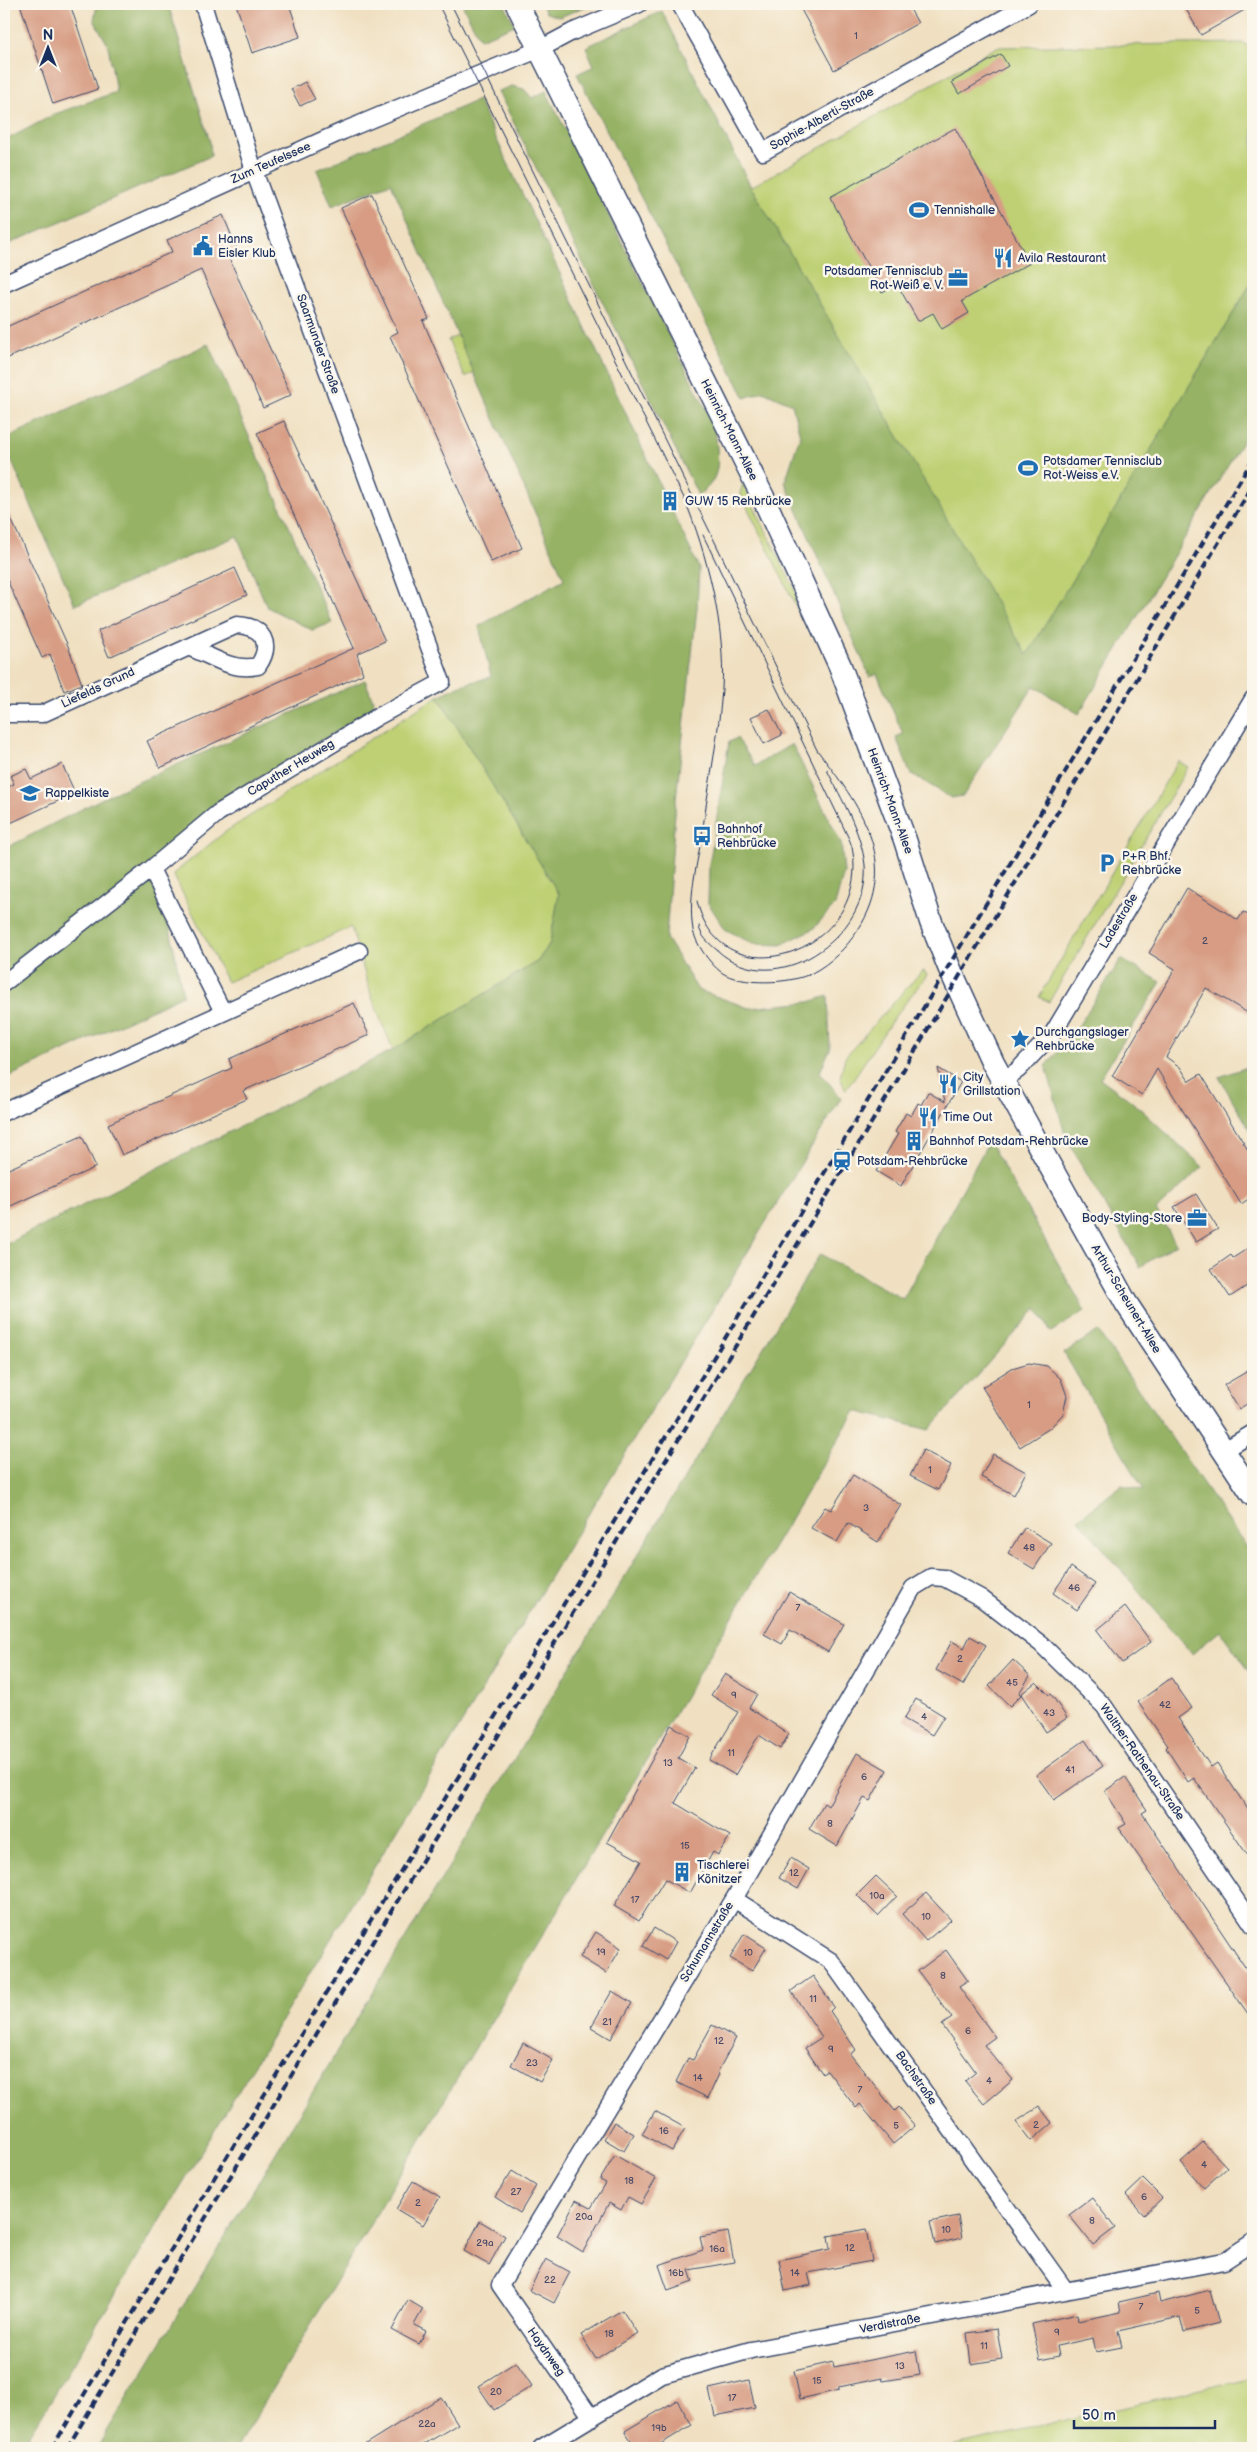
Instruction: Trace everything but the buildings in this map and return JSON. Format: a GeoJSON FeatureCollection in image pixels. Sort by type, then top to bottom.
{"type":"FeatureCollection","features":[{"type":"Feature","properties":{"kind":"main road","name":"Heinrich-Mann-Allee"},"geometry":{"type":"LineString","coordinates":[[517,4],[763,497],[840,666],[902,831],[922,897],[970,1015]]}},
{"type":"Feature","properties":{"kind":"main road","name":"Arthur-Scheunert-Allee"},"geometry":{"type":"LineString","coordinates":[[970,1015],[1002,1081],[1126,1303],[1253,1495]]}},
{"type":"Feature","properties":{"kind":"street","name":"Saarmunder Straße"},"geometry":{"type":"LineString","coordinates":[[202,4],[254,171],[442,682]]}},
{"type":"Feature","properties":{"kind":"street","name":"Zum Teufelssee"},"geometry":{"type":"LineString","coordinates":[[4,284],[358,124],[540,49],[572,32],[639,4]]}},
{"type":"Feature","properties":{"kind":"street","name":"Sophie-Alberti-Straße"},"geometry":{"type":"LineString","coordinates":[[680,4],[763,152],[1030,4]]}},
{"type":"Feature","properties":{"kind":"street","name":"Liefelds Grund"},"geometry":{"type":"LineString","coordinates":[[4,714],[42,714],[188,647]]}},
{"type":"Feature","properties":{"kind":"street","name":"Caputher Heuweg"},"geometry":{"type":"LineString","coordinates":[[4,983],[152,869],[218,813],[377,717],[442,682]]}},
{"type":"Feature","properties":{"kind":"street","name":"Ladestraße"},"geometry":{"type":"LineString","coordinates":[[1002,1081],[1018,1070],[1053,1033],[1253,699]]}},
{"type":"Feature","properties":{"kind":"street"},"geometry":{"type":"LineString","coordinates":[[152,869],[223,1012]]}},
{"type":"Feature","properties":{"kind":"street"},"geometry":{"type":"LineString","coordinates":[[4,1112],[359,951]]}},
{"type":"Feature","properties":{"kind":"street"},"geometry":{"type":"LineString","coordinates":[[1223,1451],[1253,1433]]}},
{"type":"Feature","properties":{"kind":"street","name":"Schumannstraße"},"geometry":{"type":"LineString","coordinates":[[500,2285],[734,1898],[897,1614],[913,1588],[931,1577]]}},
{"type":"Feature","properties":{"kind":"street","name":"Walther-Rathenau-Straße"},"geometry":{"type":"LineString","coordinates":[[931,1577],[944,1578],[982,1598],[1041,1644],[1104,1706],[1253,1925]]}},
{"type":"Feature","properties":{"kind":"street","name":"Bachstraße"},"geometry":{"type":"LineString","coordinates":[[734,1898],[831,1961],[1066,2291]]}},
{"type":"Feature","properties":{"kind":"street","name":"Verdistraße"},"geometry":{"type":"LineString","coordinates":[[542,2448],[662,2375],[751,2350],[1224,2261],[1253,2242]]}},
{"type":"Feature","properties":{"kind":"street","name":"Haydnweg"},"geometry":{"type":"LineString","coordinates":[[500,2285],[592,2418]]}},
{"type":"Feature","properties":{"kind":"green space"},"geometry":{"type":"Polygon","coordinates":[[[97,4],[168,4],[210,142],[211,156],[4,246],[4,141],[55,114],[116,92],[108,45],[94,20],[97,4]]]}},
{"type":"Feature","properties":{"kind":"green space"},"geometry":{"type":"Polygon","coordinates":[[[462,4],[504,4],[515,25],[480,39],[462,4]]]}},
{"type":"Feature","properties":{"kind":"green space"},"geometry":{"type":"Polygon","coordinates":[[[542,4],[591,4],[560,17],[546,13],[542,4]]]}},
{"type":"Feature","properties":{"kind":"green space"},"geometry":{"type":"Polygon","coordinates":[[[662,11],[751,187],[1027,655],[1253,280],[1253,424],[1079,714],[1034,686],[963,796],[951,798],[910,773],[896,737],[903,734],[877,674],[870,677],[785,482],[800,436],[792,404],[763,391],[745,398],[577,74],[594,66],[586,47],[662,11]]]}},
{"type":"Feature","properties":{"kind":"green space","name":"Potsdamer Tennisclub Rot-Weiss e.V."},"geometry":{"type":"Polygon","coordinates":[[[1243,43],[1253,49],[1253,280],[1027,656],[751,187],[997,47],[1243,43]]]}},
{"type":"Feature","properties":{"kind":"green space"},"geometry":{"type":"Polygon","coordinates":[[[512,86],[524,89],[532,98],[546,91],[715,427],[718,456],[716,473],[707,488],[698,495],[498,91],[512,86]]]}},
{"type":"Feature","properties":{"kind":"green space"},"geometry":{"type":"Polygon","coordinates":[[[478,100],[699,568],[697,608],[676,799],[666,938],[698,990],[749,1008],[809,1002],[828,996],[830,1049],[820,1072],[841,1098],[22,2448],[4,2448],[4,1245],[393,1050],[538,961],[550,943],[559,894],[438,696],[461,685],[491,677],[479,626],[564,579],[391,183],[332,206],[317,170],[478,100]]]}},
{"type":"Feature","properties":{"kind":"green space"},"geometry":{"type":"Polygon","coordinates":[[[471,330],[488,366],[465,377],[448,340],[471,330]]]}},
{"type":"Feature","properties":{"kind":"green space"},"geometry":{"type":"Polygon","coordinates":[[[208,344],[332,623],[312,630],[267,607],[237,536],[75,605],[4,444],[4,439],[208,344]]]}},
{"type":"Feature","properties":{"kind":"green space"},"geometry":{"type":"Polygon","coordinates":[[[743,484],[807,615],[802,618],[740,493],[743,484]]]}},
{"type":"Feature","properties":{"kind":"green space"},"geometry":{"type":"Polygon","coordinates":[[[365,680],[376,708],[238,790],[156,856],[183,995],[4,1079],[4,849],[105,797],[365,680]]]}},
{"type":"Feature","properties":{"kind":"green space"},"geometry":{"type":"Polygon","coordinates":[[[438,696],[559,894],[550,943],[538,961],[393,1050],[372,998],[351,927],[227,982],[173,874],[225,832],[438,696]]]}},
{"type":"Feature","properties":{"kind":"green space"},"geometry":{"type":"Polygon","coordinates":[[[737,738],[755,766],[792,744],[841,843],[844,872],[835,905],[813,929],[781,945],[753,944],[725,929],[708,903],[709,866],[729,742],[737,738]]]}},
{"type":"Feature","properties":{"kind":"green space"},"geometry":{"type":"Polygon","coordinates":[[[1178,761],[1188,767],[1049,1002],[1039,997],[1178,761]]]}},
{"type":"Feature","properties":{"kind":"green space"},"geometry":{"type":"Polygon","coordinates":[[[1121,959],[1161,982],[1100,1078],[1135,1104],[1203,1167],[1156,1210],[1176,1244],[1140,1267],[1066,1138],[1046,1066],[1077,1028],[1121,959]]]}},
{"type":"Feature","properties":{"kind":"green space"},"geometry":{"type":"Polygon","coordinates":[[[924,971],[927,975],[893,1019],[846,1090],[840,1078],[845,1057],[920,973],[924,971]]]}},
{"type":"Feature","properties":{"kind":"green space"},"geometry":{"type":"Polygon","coordinates":[[[1253,1065],[1253,1135],[1219,1077],[1253,1065]]]}},
{"type":"Feature","properties":{"kind":"green space"},"geometry":{"type":"Polygon","coordinates":[[[989,1141],[1085,1311],[1051,1332],[1037,1308],[929,1430],[855,1411],[237,2448],[97,2448],[820,1254],[903,1299],[989,1141]]]}},
{"type":"Feature","properties":{"kind":"green space"},"geometry":{"type":"Polygon","coordinates":[[[1098,1331],[1253,1556],[1253,1676],[1220,1631],[1192,1654],[1078,1519],[1122,1485],[1144,1490],[1064,1353],[1098,1331]]]}},
{"type":"Feature","properties":{"kind":"green space"},"geometry":{"type":"Polygon","coordinates":[[[1253,2377],[1253,2448],[949,2448],[956,2445],[1253,2377]]]}},
{"type":"Feature","properties":{"kind":"tram line"},"geometry":{"type":"LineString","coordinates":[[438,4],[684,498],[707,567],[718,616],[721,641],[722,689],[717,738],[693,888],[692,916],[694,935],[712,964],[730,977],[740,980],[766,982],[803,977],[826,965],[843,949],[858,930],[871,905],[876,881],[875,857],[870,835],[847,791],[817,750],[451,4]]}},
{"type":"Feature","properties":{"kind":"tram line"},"geometry":{"type":"LineString","coordinates":[[697,901],[711,933],[734,951],[762,957],[791,952],[819,937],[840,914],[852,883],[852,847],[849,839],[703,535]]}},
{"type":"Feature","properties":{"kind":"tram line"},"geometry":{"type":"LineString","coordinates":[[699,926],[708,942],[740,965],[765,969],[790,965],[815,954],[836,938],[852,916],[863,891],[865,865],[855,828],[827,770]]}},
{"type":"Feature","properties":{"kind":"railway"},"geometry":{"type":"LineString","coordinates":[[52,2448],[258,2105],[673,1425],[1253,459]]}},
{"type":"Feature","properties":{"kind":"railway"},"geometry":{"type":"LineString","coordinates":[[67,2448],[294,2071],[898,1079],[1253,485]]}},
{"type":"Feature","properties":{"kind":"place","name":"Tennishalle"},"geometry":{"type":"Point","coordinates":[919,210]}},
{"type":"Feature","properties":{"kind":"place","name":"Hanns Eisler Klub"},"geometry":{"type":"Point","coordinates":[203,246]}},
{"type":"Feature","properties":{"kind":"place","name":"Avila Restaurant"},"geometry":{"type":"Point","coordinates":[1003,258]}},
{"type":"Feature","properties":{"kind":"place","name":"Potsdamer Tennisclub Rot-Weiß e. V."},"geometry":{"type":"Point","coordinates":[958,278]}},
{"type":"Feature","properties":{"kind":"place","name":"Potsdamer Tennisclub Rot-Weiss e.V."},"geometry":{"type":"Point","coordinates":[1028,468]}},
{"type":"Feature","properties":{"kind":"place","name":"GUW 15 Rehbrücke"},"geometry":{"type":"Point","coordinates":[670,501]}},
{"type":"Feature","properties":{"kind":"place","name":"Rappelkiste"},"geometry":{"type":"Point","coordinates":[30,793]}},
{"type":"Feature","properties":{"kind":"place","name":"Bahnhof Rehbrücke"},"geometry":{"type":"Point","coordinates":[702,836]}},
{"type":"Feature","properties":{"kind":"place","name":"P+R Bhf. Rehbrücke"},"geometry":{"type":"Point","coordinates":[1107,863]}},
{"type":"Feature","properties":{"kind":"place","name":"Durchgangslager Rehbrücke"},"geometry":{"type":"Point","coordinates":[1020,1039]}},
{"type":"Feature","properties":{"kind":"place","name":"City Grillstation"},"geometry":{"type":"Point","coordinates":[948,1084]}},
{"type":"Feature","properties":{"kind":"place","name":"Time Out"},"geometry":{"type":"Point","coordinates":[928,1117]}},
{"type":"Feature","properties":{"kind":"place","name":"Bahnhof Potsdam-Rehbrücke"},"geometry":{"type":"Point","coordinates":[914,1141]}},
{"type":"Feature","properties":{"kind":"place","name":"Potsdam-Rehbrücke"},"geometry":{"type":"Point","coordinates":[842,1161]}},
{"type":"Feature","properties":{"kind":"place","name":"Body-Styling-Store"},"geometry":{"type":"Point","coordinates":[1197,1218]}},
{"type":"Feature","properties":{"kind":"place","name":"Tischlerei Könitzer"},"geometry":{"type":"Point","coordinates":[682,1872]}}]}
